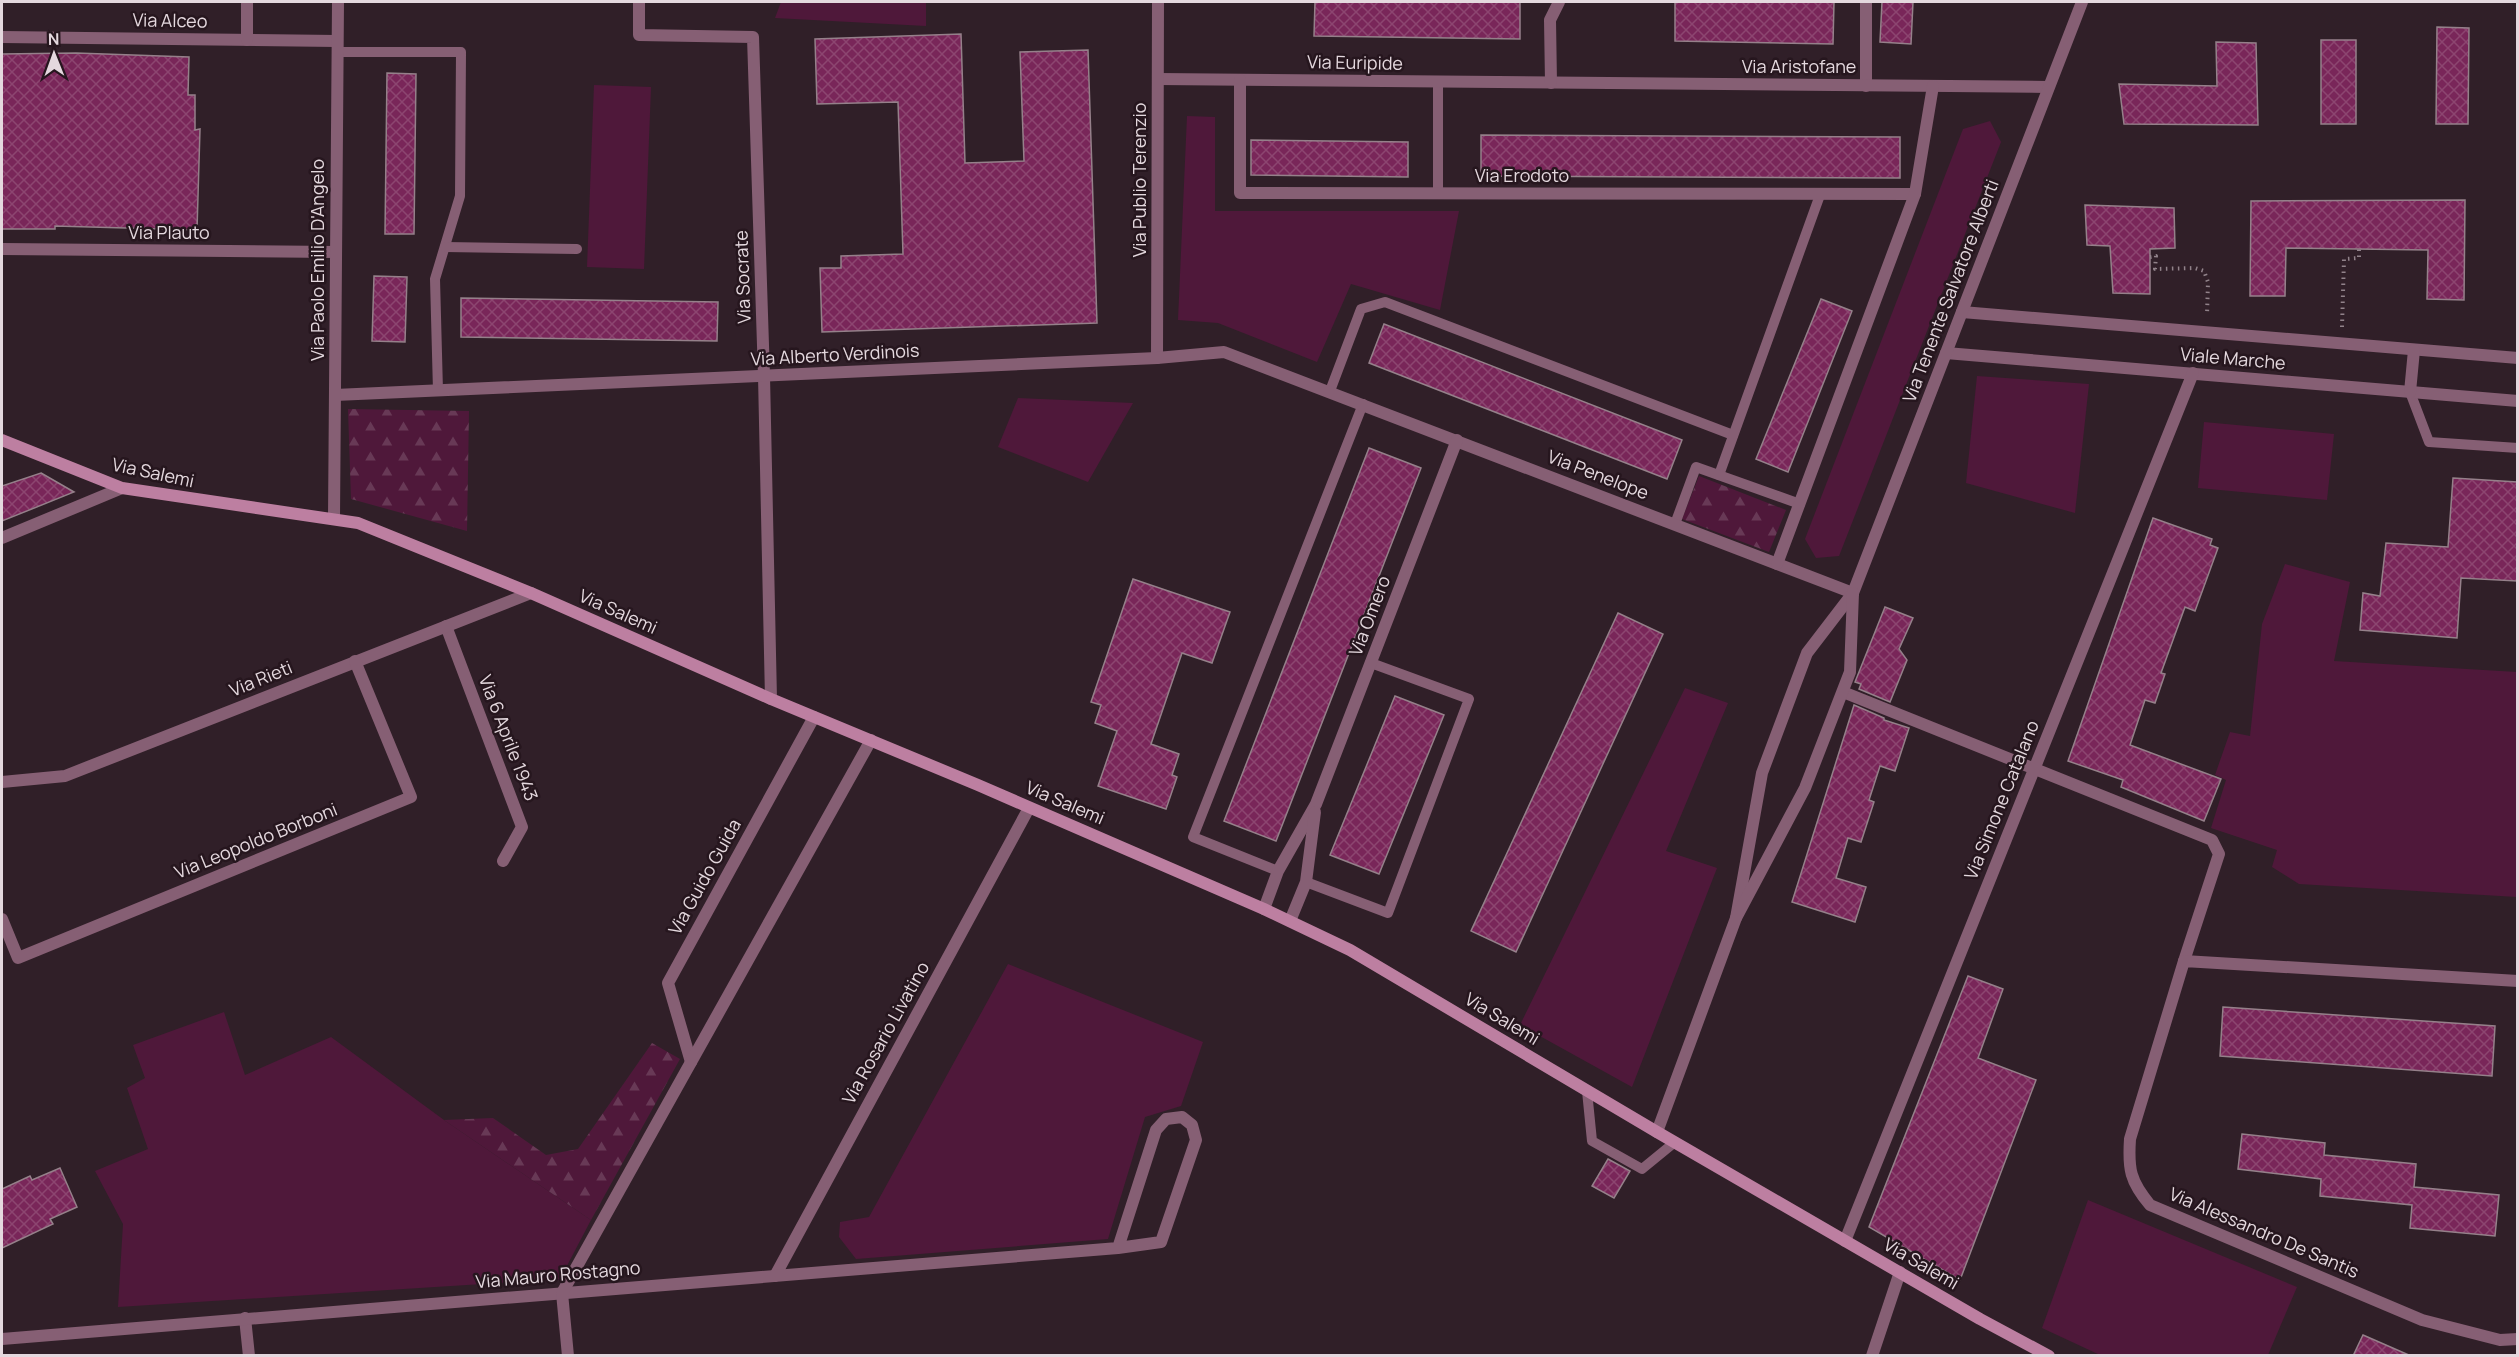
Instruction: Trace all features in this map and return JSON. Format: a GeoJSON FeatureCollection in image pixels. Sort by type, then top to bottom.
{"type":"FeatureCollection","features":[{"type":"Feature","properties":{"kind":"street"},"geometry":{"type":"LineString","coordinates":[[247,2],[247,40]]}},
{"type":"Feature","properties":{"kind":"street","name":"Via Paolo Emilio D'Angelo"},"geometry":{"type":"LineString","coordinates":[[334,518],[338,2]]}},
{"type":"Feature","properties":{"kind":"street","name":"Via Socrate"},"geometry":{"type":"LineString","coordinates":[[639,2],[639,35],[753,37],[771,699]]}},
{"type":"Feature","properties":{"kind":"street","name":"Via Publio Terenzio"},"geometry":{"type":"LineString","coordinates":[[1157,358],[1158,2]]}},
{"type":"Feature","properties":{"kind":"street"},"geometry":{"type":"LineString","coordinates":[[1551,83],[1550,20],[1559,2]]}},
{"type":"Feature","properties":{"kind":"street"},"geometry":{"type":"LineString","coordinates":[[1866,2],[1866,86]]}},
{"type":"Feature","properties":{"kind":"street","name":"Via Tenente Salvatore Alberti"},"geometry":{"type":"LineString","coordinates":[[1736,918],[1762,773],[1807,653],[1853,593],[2082,2]]}},
{"type":"Feature","properties":{"kind":"street","name":"Via Alceo"},"geometry":{"type":"LineString","coordinates":[[2,37],[247,40],[338,47]]}},
{"type":"Feature","properties":{"kind":"street","name":"Via Euripide"},"geometry":{"type":"LineString","coordinates":[[1158,79],[1551,83]]}},
{"type":"Feature","properties":{"kind":"street","name":"Via Erodoto"},"geometry":{"type":"LineString","coordinates":[[1240,80],[1240,192],[1915,194]]}},
{"type":"Feature","properties":{"kind":"street","name":"Via Aristofane"},"geometry":{"type":"LineString","coordinates":[[1551,83],[2048,87]]}},
{"type":"Feature","properties":{"kind":"street"},"geometry":{"type":"LineString","coordinates":[[1777,564],[1915,194],[1933,86]]}},
{"type":"Feature","properties":{"kind":"street","name":"Via Plauto"},"geometry":{"type":"LineString","coordinates":[[2,249],[336,252]]}},
{"type":"Feature","properties":{"kind":"street","name":"Viale Marche"},"geometry":{"type":"LineString","coordinates":[[1962,312],[2517,358]]}},
{"type":"Feature","properties":{"kind":"street"},"geometry":{"type":"LineString","coordinates":[[2410,392],[2414,350]]}},
{"type":"Feature","properties":{"kind":"street","name":"Via Alberto Verdinois"},"geometry":{"type":"LineString","coordinates":[[335,395],[1157,358],[1224,352],[1330,391]]}},
{"type":"Feature","properties":{"kind":"street","name":"Viale Marche"},"geometry":{"type":"LineString","coordinates":[[1946,353],[2517,401]]}},
{"type":"Feature","properties":{"kind":"street","name":"Via Simone Catalano"},"geometry":{"type":"LineString","coordinates":[[1845,1241],[2193,373]]}},
{"type":"Feature","properties":{"kind":"street","name":"Via Penelope"},"geometry":{"type":"LineString","coordinates":[[1330,391],[1853,593]]}},
{"type":"Feature","properties":{"kind":"street","name":"Via Salemi"},"geometry":{"type":"LineString","coordinates":[[2,440],[122,488],[358,523],[531,593],[771,699],[1264,909],[1350,950],[1657,1132],[2049,1356]]}},
{"type":"Feature","properties":{"kind":"street","name":"Via Omero"},"geometry":{"type":"LineString","coordinates":[[1316,804],[1457,440]]}},
{"type":"Feature","properties":{"kind":"street"},"geometry":{"type":"LineString","coordinates":[[2,538],[122,488]]}},
{"type":"Feature","properties":{"kind":"street","name":"Via Rieti"},"geometry":{"type":"LineString","coordinates":[[2,782],[65,776],[531,593]]}},
{"type":"Feature","properties":{"kind":"street","name":"Via Tenente Salvatore Alberti"},"geometry":{"type":"LineString","coordinates":[[1657,1132],[1736,918],[1805,788],[1850,672],[1853,593]]}},
{"type":"Feature","properties":{"kind":"street","name":"Via 6 Aprile 1943"},"geometry":{"type":"LineString","coordinates":[[446,626],[522,827],[503,861]]}},
{"type":"Feature","properties":{"kind":"street","name":"Via Leopoldo Borboni"},"geometry":{"type":"LineString","coordinates":[[2,919],[18,958],[411,797],[355,661]]}},
{"type":"Feature","properties":{"kind":"street","name":"Via Alessandro De Santis"},"geometry":{"type":"LineString","coordinates":[[1842,692],[2212,840],[2219,854],[2130,1139],[2128,1165],[2136,1187],[2150,1205],[2422,1320],[2500,1340],[2517,1339]]}},
{"type":"Feature","properties":{"kind":"street","name":"Via Guido Guida"},"geometry":{"type":"LineString","coordinates":[[691,1062],[668,983],[814,717]]}},
{"type":"Feature","properties":{"kind":"street"},"geometry":{"type":"LineString","coordinates":[[568,1356],[562,1293],[871,740]]}},
{"type":"Feature","properties":{"kind":"street"},"geometry":{"type":"LineString","coordinates":[[1264,909],[1278,871],[1316,804]]}},
{"type":"Feature","properties":{"kind":"street"},"geometry":{"type":"LineString","coordinates":[[1290,921],[1306,882],[1316,804]]}},
{"type":"Feature","properties":{"kind":"street","name":"Via Rosario Livatino"},"geometry":{"type":"LineString","coordinates":[[775,1276],[1029,808]]}},
{"type":"Feature","properties":{"kind":"street"},"geometry":{"type":"LineString","coordinates":[[2184,961],[2517,981]]}},
{"type":"Feature","properties":{"kind":"street","name":"Via Mauro Rostagno"},"geometry":{"type":"LineString","coordinates":[[2,1339],[1118,1248],[1161,1242],[1196,1140],[1192,1125],[1182,1117],[1166,1119],[1156,1130],[1118,1248]]}},
{"type":"Feature","properties":{"kind":"street"},"geometry":{"type":"LineString","coordinates":[[1872,1356],[1899,1272]]}},
{"type":"Feature","properties":{"kind":"street"},"geometry":{"type":"LineString","coordinates":[[245,1318],[249,1356]]}},
{"type":"Feature","properties":{"kind":"lane"},"geometry":{"type":"LineString","coordinates":[[338,47],[461,52],[460,196],[435,279],[438,391]]}},
{"type":"Feature","properties":{"kind":"lane"},"geometry":{"type":"LineString","coordinates":[[1438,82],[1438,193]]}},
{"type":"Feature","properties":{"kind":"lane"},"geometry":{"type":"LineString","coordinates":[[1719,475],[1820,195]]}},
{"type":"Feature","properties":{"kind":"lane"},"geometry":{"type":"LineString","coordinates":[[445,247],[577,249]]}},
{"type":"Feature","properties":{"kind":"lane"},"geometry":{"type":"LineString","coordinates":[[1330,391],[1361,309],[1384,302],[1733,435]]}},
{"type":"Feature","properties":{"kind":"lane"},"geometry":{"type":"LineString","coordinates":[[2410,392],[2429,442],[2517,448]]}},
{"type":"Feature","properties":{"kind":"lane"},"geometry":{"type":"LineString","coordinates":[[1278,871],[1192,837],[1363,404]]}},
{"type":"Feature","properties":{"kind":"lane"},"geometry":{"type":"LineString","coordinates":[[1675,524],[1696,467],[1800,504]]}},
{"type":"Feature","properties":{"kind":"lane"},"geometry":{"type":"LineString","coordinates":[[1306,882],[1388,913],[1469,699],[1371,663]]}},
{"type":"Feature","properties":{"kind":"lane"},"geometry":{"type":"LineString","coordinates":[[1587,1090],[1592,1141],[1642,1169],[1675,1142]]}},
{"type":"Feature","properties":{"kind":"path"},"geometry":{"type":"LineString","coordinates":[[2342,344],[2344,259],[2359,258],[2359,249]]}},
{"type":"Feature","properties":{"kind":"path"},"geometry":{"type":"LineString","coordinates":[[2150,257],[2156,256],[2155,269],[2195,268],[2204,271],[2208,282],[2207,332]]}},
{"type":"Feature","properties":{"kind":"green space"},"geometry":{"type":"Polygon","coordinates":[[[781,2],[926,2],[926,26],[775,18],[781,2]]]}},
{"type":"Feature","properties":{"kind":"green space"},"geometry":{"type":"Polygon","coordinates":[[[594,85],[651,87],[644,269],[587,267],[594,85]]]}},
{"type":"Feature","properties":{"kind":"green space"},"geometry":{"type":"Polygon","coordinates":[[[1187,116],[1215,117],[1215,211],[1459,211],[1440,310],[1351,284],[1317,362],[1218,323],[1178,320],[1187,116]]]}},
{"type":"Feature","properties":{"kind":"green space"},"geometry":{"type":"Polygon","coordinates":[[[1990,121],[2001,142],[1839,556],[1816,558],[1805,539],[1963,129],[1990,121]]]}},
{"type":"Feature","properties":{"kind":"green space"},"geometry":{"type":"Polygon","coordinates":[[[1977,376],[2089,384],[2075,513],[1966,483],[1977,376]]]}},
{"type":"Feature","properties":{"kind":"green space"},"geometry":{"type":"Polygon","coordinates":[[[1018,398],[1133,403],[1088,482],[998,447],[1018,398]]]}},
{"type":"Feature","properties":{"kind":"green space"},"geometry":{"type":"Polygon","coordinates":[[[348,409],[469,411],[467,531],[351,499],[348,409]]]}},
{"type":"Feature","properties":{"kind":"green space"},"geometry":{"type":"Polygon","coordinates":[[[2204,422],[2334,434],[2327,500],[2198,488],[2204,422]]]}},
{"type":"Feature","properties":{"kind":"green space"},"geometry":{"type":"Polygon","coordinates":[[[1699,476],[1786,510],[1769,552],[1682,519],[1699,476]]]}},
{"type":"Feature","properties":{"kind":"green space"},"geometry":{"type":"Polygon","coordinates":[[[2285,564],[2350,582],[2334,661],[2517,672],[2517,897],[2299,884],[2272,867],[2277,850],[2211,828],[2226,780],[2215,775],[2230,732],[2250,736],[2262,624],[2285,564]]]}},
{"type":"Feature","properties":{"kind":"green space"},"geometry":{"type":"Polygon","coordinates":[[[1685,688],[1728,703],[1666,851],[1717,868],[1632,1087],[1520,1025],[1685,688]]]}},
{"type":"Feature","properties":{"kind":"green space"},"geometry":{"type":"Polygon","coordinates":[[[1008,964],[1203,1042],[1181,1106],[1145,1117],[1108,1239],[856,1259],[839,1237],[840,1222],[869,1217],[1008,964]]]}},
{"type":"Feature","properties":{"kind":"green space"},"geometry":{"type":"Polygon","coordinates":[[[224,1012],[245,1075],[331,1037],[444,1120],[591,1220],[560,1279],[118,1307],[123,1224],[95,1171],[148,1149],[127,1088],[145,1078],[133,1045],[224,1012]]]}},
{"type":"Feature","properties":{"kind":"green space"},"geometry":{"type":"Polygon","coordinates":[[[652,1043],[680,1059],[591,1220],[444,1120],[493,1118],[546,1155],[578,1149],[652,1043]]]}},
{"type":"Feature","properties":{"kind":"green space"},"geometry":{"type":"Polygon","coordinates":[[[2088,1200],[2297,1287],[2268,1355],[2100,1355],[2042,1328],[2088,1200]]]}},
{"type":"Feature","properties":{"kind":"building"},"geometry":{"type":"Polygon","coordinates":[[[1315,2],[1520,2],[1520,39],[1314,36],[1315,2]]]}},
{"type":"Feature","properties":{"kind":"building"},"geometry":{"type":"Polygon","coordinates":[[[1675,2],[1834,2],[1833,44],[1675,41],[1675,2]]]}},
{"type":"Feature","properties":{"kind":"building"},"geometry":{"type":"Polygon","coordinates":[[[1882,2],[1913,2],[1911,44],[1880,42],[1882,2]]]}},
{"type":"Feature","properties":{"kind":"building"},"geometry":{"type":"Polygon","coordinates":[[[2437,27],[2469,28],[2468,124],[2436,124],[2437,27]]]}},
{"type":"Feature","properties":{"kind":"building"},"geometry":{"type":"Polygon","coordinates":[[[961,34],[965,163],[1024,161],[1020,52],[1088,50],[1097,323],[822,332],[820,268],[841,268],[841,256],[903,254],[898,102],[817,104],[815,39],[961,34]]]}},
{"type":"Feature","properties":{"kind":"building"},"geometry":{"type":"Polygon","coordinates":[[[2321,40],[2356,40],[2356,124],[2321,124],[2321,40]]]}},
{"type":"Feature","properties":{"kind":"building"},"geometry":{"type":"Polygon","coordinates":[[[2216,42],[2256,43],[2258,125],[2124,124],[2119,84],[2217,86],[2216,42]]]}},
{"type":"Feature","properties":{"kind":"building"},"geometry":{"type":"Polygon","coordinates":[[[76,53],[189,57],[188,95],[195,95],[195,130],[200,129],[197,230],[55,226],[55,229],[2,229],[2,54],[76,53]]]}},
{"type":"Feature","properties":{"kind":"building"},"geometry":{"type":"Polygon","coordinates":[[[387,73],[416,74],[414,234],[385,234],[387,73]]]}},
{"type":"Feature","properties":{"kind":"building"},"geometry":{"type":"Polygon","coordinates":[[[1481,135],[1900,137],[1900,178],[1481,176],[1481,135]]]}},
{"type":"Feature","properties":{"kind":"building"},"geometry":{"type":"Polygon","coordinates":[[[1251,140],[1408,142],[1408,177],[1251,175],[1251,140]]]}},
{"type":"Feature","properties":{"kind":"building"},"geometry":{"type":"Polygon","coordinates":[[[2465,200],[2464,300],[2427,299],[2428,250],[2286,248],[2285,296],[2250,296],[2251,201],[2465,200]]]}},
{"type":"Feature","properties":{"kind":"building"},"geometry":{"type":"Polygon","coordinates":[[[2085,205],[2174,208],[2175,248],[2150,249],[2150,294],[2113,293],[2110,246],[2087,245],[2085,205]]]}},
{"type":"Feature","properties":{"kind":"building"},"geometry":{"type":"Polygon","coordinates":[[[374,276],[407,277],[405,342],[372,341],[374,276]]]}},
{"type":"Feature","properties":{"kind":"building"},"geometry":{"type":"Polygon","coordinates":[[[461,298],[718,302],[717,341],[461,337],[461,298]]]}},
{"type":"Feature","properties":{"kind":"building"},"geometry":{"type":"Polygon","coordinates":[[[1821,299],[1852,311],[1788,472],[1756,459],[1821,299]]]}},
{"type":"Feature","properties":{"kind":"building"},"geometry":{"type":"Polygon","coordinates":[[[1384,324],[1682,440],[1667,479],[1369,363],[1384,324]]]}},
{"type":"Feature","properties":{"kind":"building"},"geometry":{"type":"Polygon","coordinates":[[[1369,448],[1421,468],[1276,841],[1224,821],[1369,448]]]}},
{"type":"Feature","properties":{"kind":"building"},"geometry":{"type":"Polygon","coordinates":[[[41,473],[74,492],[2,521],[2,486],[41,473]]]}},
{"type":"Feature","properties":{"kind":"building"},"geometry":{"type":"Polygon","coordinates":[[[2453,478],[2517,482],[2517,581],[2461,578],[2457,638],[2360,630],[2363,593],[2380,596],[2386,543],[2448,547],[2453,478]]]}},
{"type":"Feature","properties":{"kind":"building"},"geometry":{"type":"Polygon","coordinates":[[[2153,518],[2212,539],[2210,545],[2218,548],[2195,611],[2185,607],[2161,673],[2165,674],[2155,703],[2145,700],[2130,745],[2221,779],[2204,821],[2121,787],[2123,780],[2068,761],[2153,518]]]}},
{"type":"Feature","properties":{"kind":"building"},"geometry":{"type":"Polygon","coordinates":[[[1133,579],[1230,612],[1212,663],[1182,653],[1151,744],[1179,754],[1172,775],[1177,777],[1166,809],[1098,786],[1117,731],[1095,723],[1101,705],[1091,702],[1133,579]]]}},
{"type":"Feature","properties":{"kind":"building"},"geometry":{"type":"Polygon","coordinates":[[[1885,607],[1913,618],[1899,649],[1907,660],[1890,702],[1859,689],[1861,684],[1855,682],[1885,607]]]}},
{"type":"Feature","properties":{"kind":"building"},"geometry":{"type":"Polygon","coordinates":[[[1618,613],[1663,634],[1516,952],[1471,931],[1618,613]]]}},
{"type":"Feature","properties":{"kind":"building"},"geometry":{"type":"Polygon","coordinates":[[[1395,696],[1444,715],[1379,874],[1330,855],[1395,696]]]}},
{"type":"Feature","properties":{"kind":"building"},"geometry":{"type":"Polygon","coordinates":[[[1854,705],[1884,720],[1909,728],[1895,771],[1880,766],[1869,800],[1874,802],[1861,842],[1848,838],[1836,878],[1866,887],[1855,922],[1792,902],[1854,705]]]}},
{"type":"Feature","properties":{"kind":"building"},"geometry":{"type":"Polygon","coordinates":[[[1968,976],[2003,989],[1978,1058],[2036,1080],[1960,1280],[1869,1227],[1968,976]]]}},
{"type":"Feature","properties":{"kind":"building"},"geometry":{"type":"Polygon","coordinates":[[[2223,1007],[2495,1026],[2492,1076],[2220,1056],[2223,1007]]]}},
{"type":"Feature","properties":{"kind":"building"},"geometry":{"type":"Polygon","coordinates":[[[2242,1134],[2325,1143],[2324,1155],[2416,1164],[2414,1187],[2499,1195],[2495,1236],[2410,1228],[2412,1205],[2320,1196],[2321,1179],[2238,1169],[2242,1134]]]}},
{"type":"Feature","properties":{"kind":"building"},"geometry":{"type":"Polygon","coordinates":[[[1608,1159],[1630,1171],[1614,1198],[1592,1186],[1608,1159]]]}},
{"type":"Feature","properties":{"kind":"building"},"geometry":{"type":"Polygon","coordinates":[[[60,1168],[77,1207],[50,1219],[53,1224],[2,1248],[2,1189],[30,1176],[32,1180],[60,1168]]]}},
{"type":"Feature","properties":{"kind":"building"},"geometry":{"type":"Polygon","coordinates":[[[2363,1335],[2411,1356],[2353,1356],[2363,1335]]]}}]}
